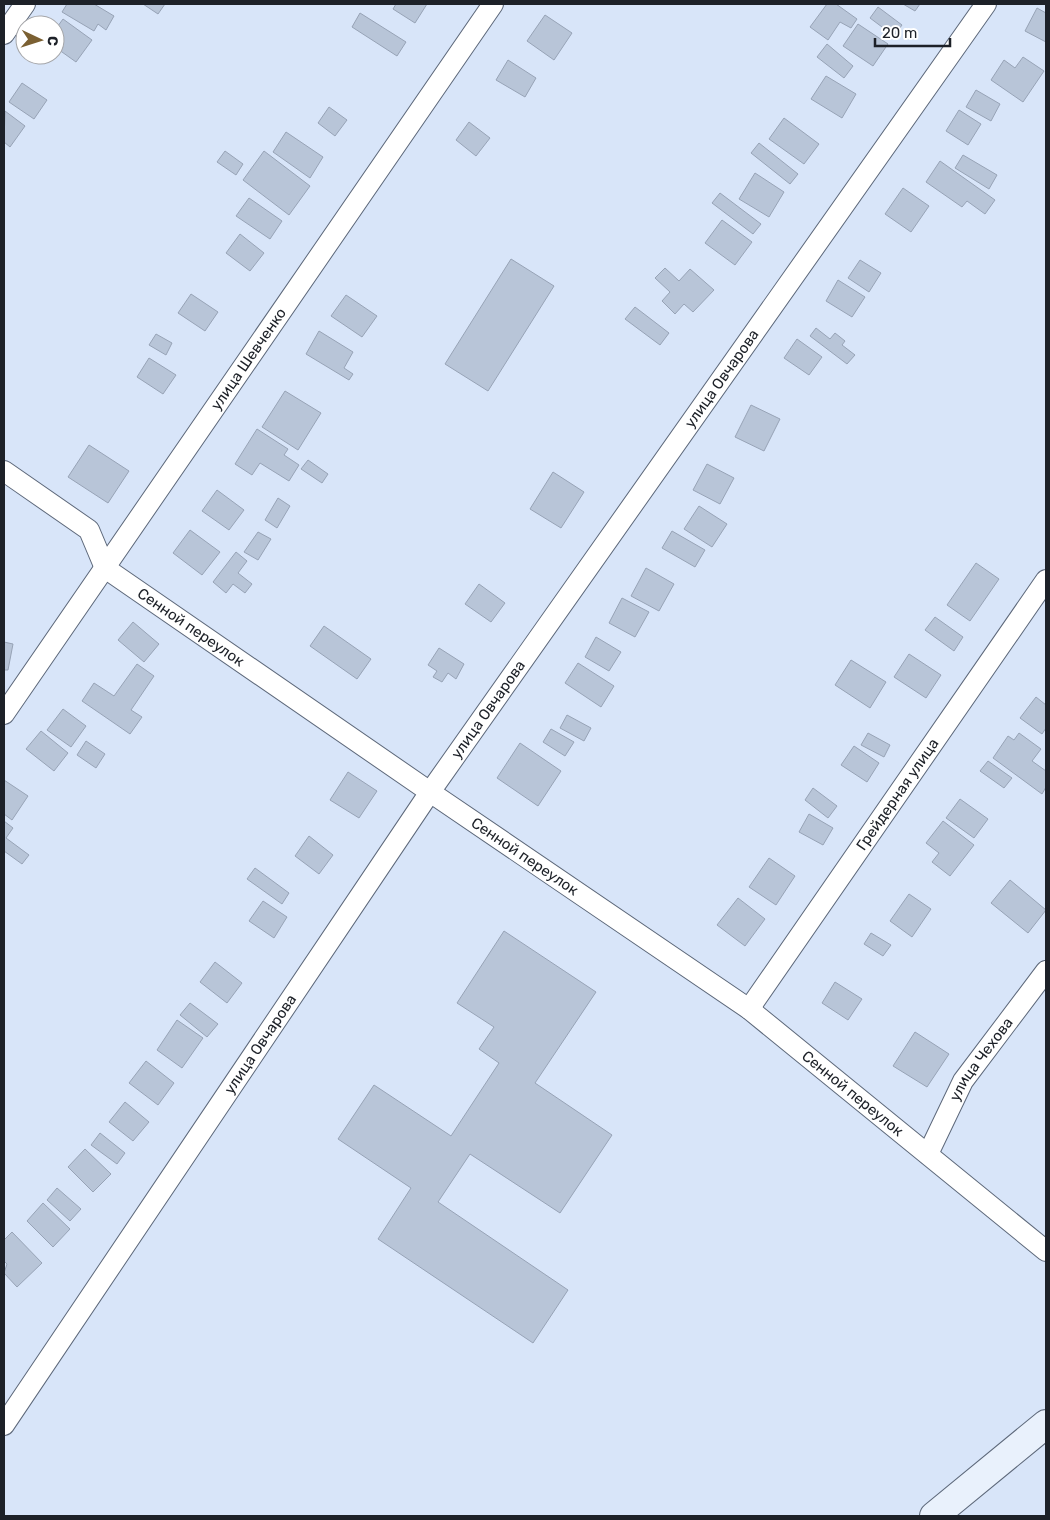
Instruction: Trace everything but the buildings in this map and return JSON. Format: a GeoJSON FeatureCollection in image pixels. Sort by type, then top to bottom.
{"type":"FeatureCollection","features":[{"type":"Feature","properties":{"kind":"street"},"geometry":{"type":"LineString","coordinates":[[4,34],[25,4]]}},
{"type":"Feature","properties":{"kind":"street","name":"улица Шевченко"},"geometry":{"type":"LineString","coordinates":[[4,714],[493,4]]}},
{"type":"Feature","properties":{"kind":"street","name":"улица Овчарова"},"geometry":{"type":"LineString","coordinates":[[4,1425],[430,792],[986,4]]}},
{"type":"Feature","properties":{"kind":"street"},"geometry":{"type":"LineString","coordinates":[[4,471],[89,530],[105,568]]}},
{"type":"Feature","properties":{"kind":"street","name":"Сенной переулок"},"geometry":{"type":"LineString","coordinates":[[105,568],[749,1009],[1046,1251]]}},
{"type":"Feature","properties":{"kind":"street","name":"Грейдерная улица"},"geometry":{"type":"LineString","coordinates":[[749,1009],[1046,580]]}},
{"type":"Feature","properties":{"kind":"street","name":"улица Чехова"},"geometry":{"type":"LineString","coordinates":[[928,1154],[963,1081],[1046,971]]}},
{"type":"Feature","properties":{"kind":"street"},"geometry":{"type":"LineString","coordinates":[[934,1516],[1046,1424]]}}]}
